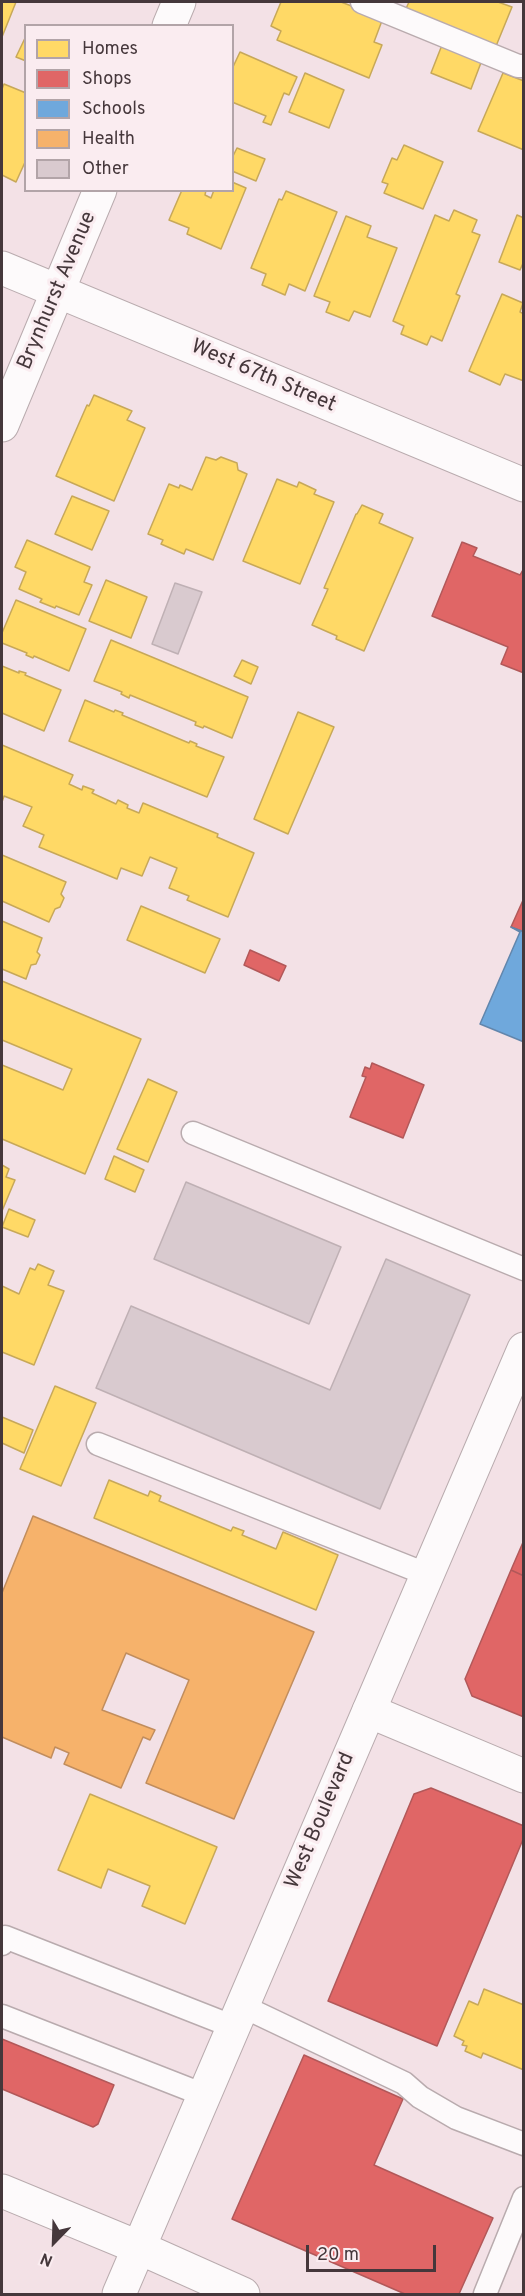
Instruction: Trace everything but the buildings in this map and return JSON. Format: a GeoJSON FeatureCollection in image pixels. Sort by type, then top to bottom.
{"type":"FeatureCollection","features":[{"type":"Feature","properties":{"kind":"street"},"geometry":{"type":"LineString","coordinates":[[170,24],[179,2]]}},
{"type":"Feature","properties":{"kind":"street","name":"Brynhurst Avenue"},"geometry":{"type":"LineString","coordinates":[[2,425],[99,192]]}},
{"type":"Feature","properties":{"kind":"street","name":"West 67th Street"},"geometry":{"type":"LineString","coordinates":[[2,268],[524,486]]}},
{"type":"Feature","properties":{"kind":"street","name":"West Boulevard"},"geometry":{"type":"LineString","coordinates":[[119,2295],[524,1349]]}},
{"type":"Feature","properties":{"kind":"street"},"geometry":{"type":"LineString","coordinates":[[369,1711],[524,1776]]}},
{"type":"Feature","properties":{"kind":"street"},"geometry":{"type":"LineString","coordinates":[[4,2199],[140,2248],[243,2295]]}},
{"type":"Feature","properties":{"kind":"lane"},"geometry":{"type":"LineString","coordinates":[[362,2],[518,66],[524,66]]}},
{"type":"Feature","properties":{"kind":"lane"},"geometry":{"type":"LineString","coordinates":[[193,1133],[524,1269]]}},
{"type":"Feature","properties":{"kind":"lane"},"geometry":{"type":"LineString","coordinates":[[98,1444],[426,1574]]}},
{"type":"Feature","properties":{"kind":"lane"},"geometry":{"type":"LineString","coordinates":[[2,1944],[5,1937],[238,2016],[404,2083],[420,2097],[456,2118],[524,2144]]}},
{"type":"Feature","properties":{"kind":"lane"},"geometry":{"type":"LineString","coordinates":[[2,2016],[204,2096]]}},
{"type":"Feature","properties":{"kind":"lane"},"geometry":{"type":"LineString","coordinates":[[485,2295],[524,2198]]}}]}
